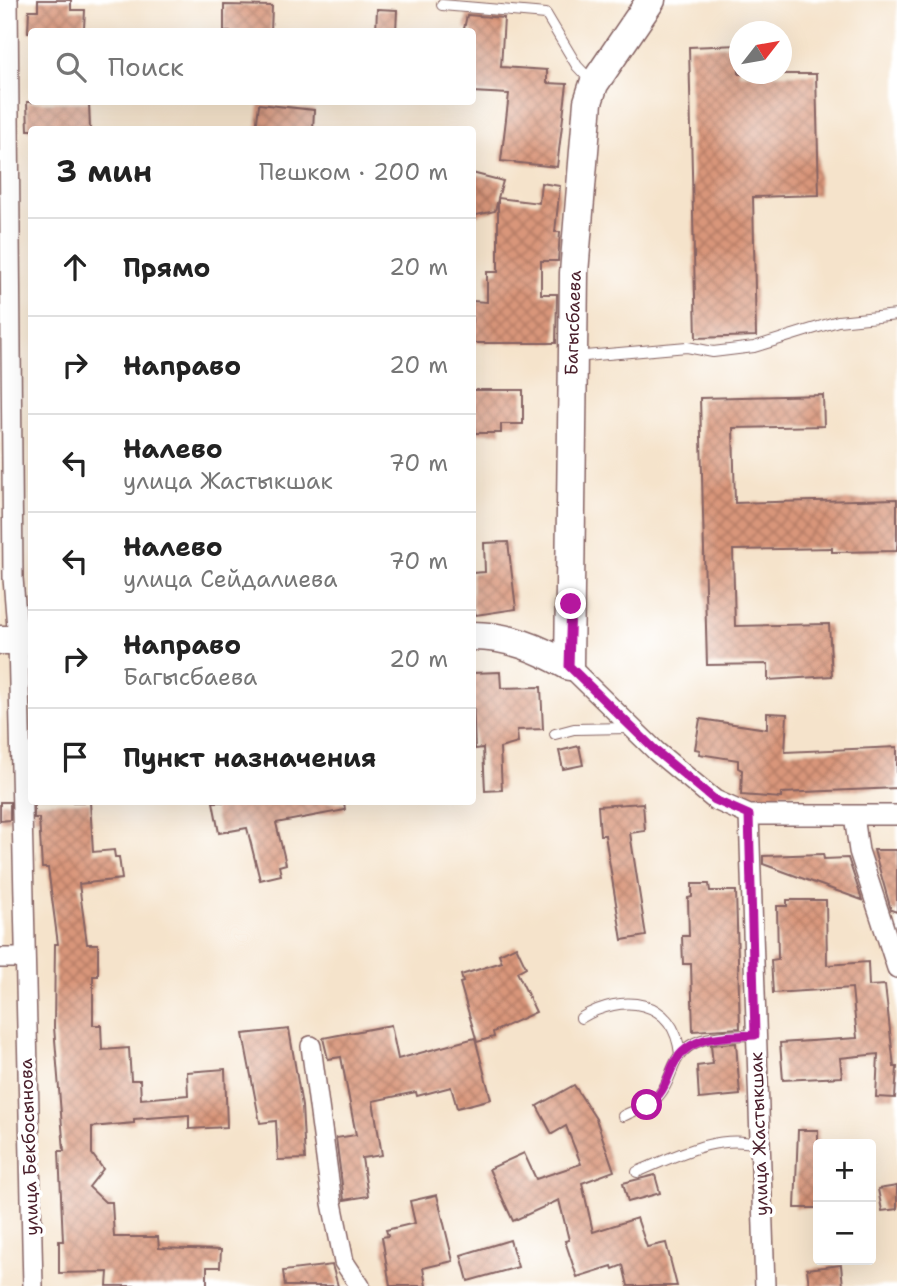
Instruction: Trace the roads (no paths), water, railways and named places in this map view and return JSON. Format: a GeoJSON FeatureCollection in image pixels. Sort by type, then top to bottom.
{"type":"FeatureCollection","features":[{"type":"Feature","properties":{"kind":"street","name":"улица Бекбосынова"},"geometry":{"type":"LineString","coordinates":[[8,0],[13,578],[33,1286]]}},
{"type":"Feature","properties":{"kind":"street","name":"Багысбаева"},"geometry":{"type":"LineString","coordinates":[[569,666],[574,273],[588,102],[594,84],[651,0]]}},
{"type":"Feature","properties":{"kind":"street"},"geometry":{"type":"LineString","coordinates":[[476,636],[514,640],[540,649],[569,666],[633,729],[715,800],[749,815],[897,815]]}},
{"type":"Feature","properties":{"kind":"street","name":"улица Жастыкшак"},"geometry":{"type":"LineString","coordinates":[[749,815],[765,1286]]}},
{"type":"Feature","properties":{"kind":"street"},"geometry":{"type":"LineString","coordinates":[[854,816],[859,851],[897,968]]}},
{"type":"Feature","properties":{"kind":"street"},"geometry":{"type":"LineString","coordinates":[[0,958],[23,958]]}},
{"type":"Feature","properties":{"kind":"street"},"geometry":{"type":"LineString","coordinates":[[311,1046],[332,1203],[344,1262],[360,1286]]}},
{"type":"Feature","properties":{"kind":"lane"},"geometry":{"type":"LineString","coordinates":[[442,5],[546,14],[577,66],[594,84]]}},
{"type":"Feature","properties":{"kind":"lane"},"geometry":{"type":"LineString","coordinates":[[572,358],[687,347],[713,352],[754,347],[838,321],[897,315]]}},
{"type":"Feature","properties":{"kind":"lane"},"geometry":{"type":"LineString","coordinates":[[555,734],[599,727],[633,729]]}},
{"type":"Feature","properties":{"kind":"lane"},"geometry":{"type":"LineString","coordinates":[[581,1018],[594,1010],[629,1001],[659,1014],[673,1032],[680,1054]]}},
{"type":"Feature","properties":{"kind":"lane"},"geometry":{"type":"LineString","coordinates":[[673,1032],[704,1039],[755,1035]]}},
{"type":"Feature","properties":{"kind":"lane"},"geometry":{"type":"LineString","coordinates":[[623,1116],[655,1100],[680,1054],[704,1039]]}},
{"type":"Feature","properties":{"kind":"lane"},"geometry":{"type":"LineString","coordinates":[[637,1172],[703,1146],[746,1140],[760,1145]]}}]}
